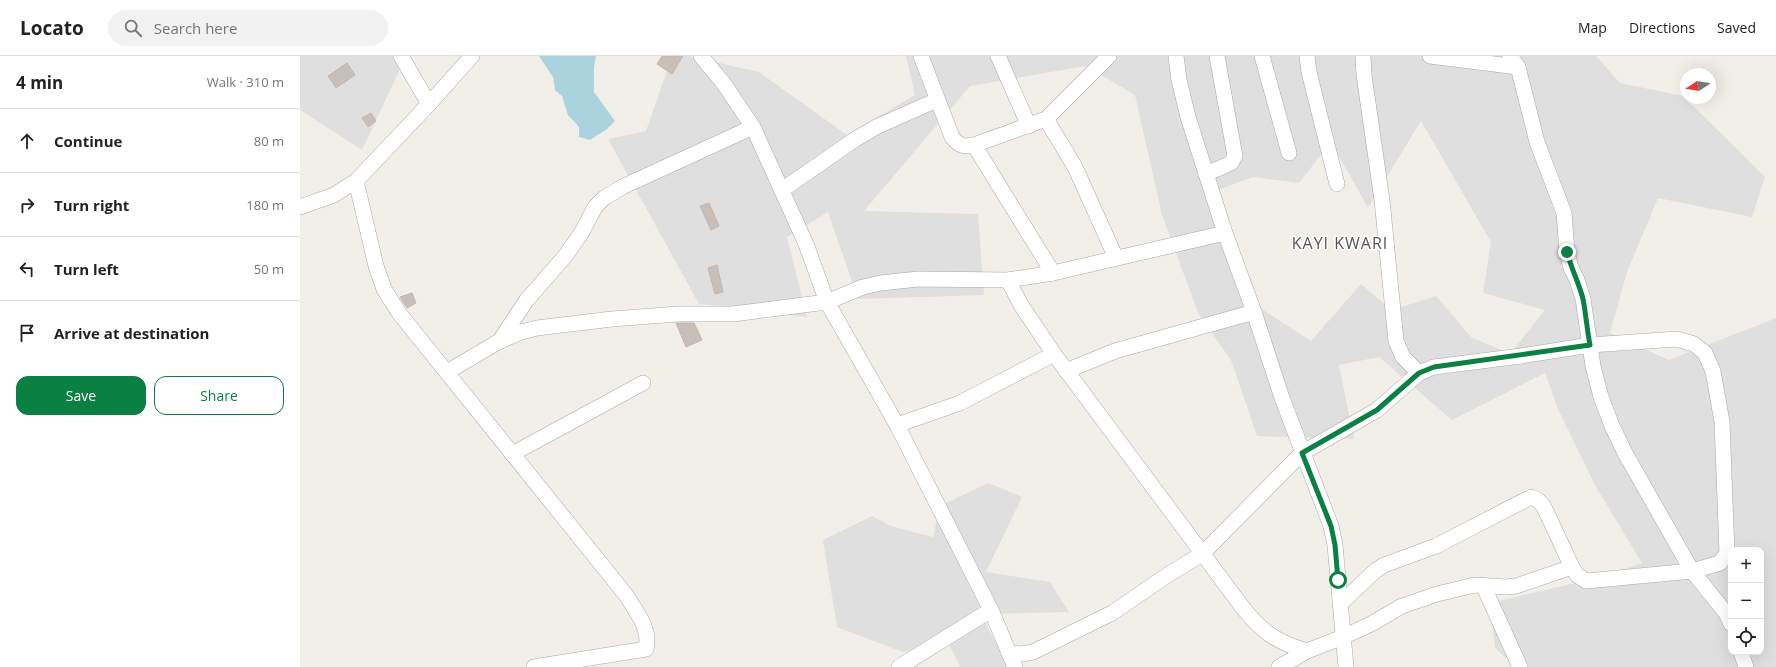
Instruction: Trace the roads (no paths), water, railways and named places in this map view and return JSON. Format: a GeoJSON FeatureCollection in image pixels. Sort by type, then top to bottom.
{"type":"FeatureCollection","features":[{"type":"Feature","properties":{"kind":"street"},"geometry":{"type":"LineString","coordinates":[[401,56],[429,104]]}},
{"type":"Feature","properties":{"kind":"street"},"geometry":{"type":"LineString","coordinates":[[300,207],[334,195],[356,181],[472,56]]}},
{"type":"Feature","properties":{"kind":"street"},"geometry":{"type":"LineString","coordinates":[[701,56],[724,84],[753,127],[806,244],[827,302],[897,425],[991,610],[1015,667]]}},
{"type":"Feature","properties":{"kind":"street"},"geometry":{"type":"LineString","coordinates":[[921,56],[952,137],[958,144],[964,147],[1030,126],[1046,119],[1109,56]]}},
{"type":"Feature","properties":{"kind":"street"},"geometry":{"type":"LineString","coordinates":[[998,56],[1030,126]]}},
{"type":"Feature","properties":{"kind":"street"},"geometry":{"type":"LineString","coordinates":[[1176,56],[1179,80],[1188,117],[1225,233],[1254,312],[1282,398],[1331,526],[1335,545],[1346,667]]}},
{"type":"Feature","properties":{"kind":"street"},"geometry":{"type":"LineString","coordinates":[[1206,174],[1231,163],[1235,156],[1217,56]]}},
{"type":"Feature","properties":{"kind":"street"},"geometry":{"type":"LineString","coordinates":[[1262,56],[1289,153]]}},
{"type":"Feature","properties":{"kind":"street"},"geometry":{"type":"LineString","coordinates":[[1307,56],[1309,72],[1337,184]]}},
{"type":"Feature","properties":{"kind":"street"},"geometry":{"type":"LineString","coordinates":[[1363,56],[1364,75],[1382,200],[1396,341],[1403,356],[1419,373]]}},
{"type":"Feature","properties":{"kind":"street"},"geometry":{"type":"LineString","coordinates":[[1430,56],[1514,61],[1537,142],[1564,213],[1567,252],[1571,268],[1577,280],[1583,300],[1593,366],[1601,397],[1612,426],[1625,453],[1692,571],[1726,613],[1729,619]]}},
{"type":"Feature","properties":{"kind":"street"},"geometry":{"type":"LineString","coordinates":[[782,190],[854,140],[878,126],[937,100]]}},
{"type":"Feature","properties":{"kind":"street"},"geometry":{"type":"LineString","coordinates":[[1046,119],[1075,167],[1116,258]]}},
{"type":"Feature","properties":{"kind":"street"},"geometry":{"type":"LineString","coordinates":[[498,342],[526,301],[566,255],[582,232],[595,207],[604,198],[622,187],[753,127]]}},
{"type":"Feature","properties":{"kind":"street"},"geometry":{"type":"LineString","coordinates":[[974,145],[1053,273]]}},
{"type":"Feature","properties":{"kind":"street"},"geometry":{"type":"LineString","coordinates":[[356,181],[376,266],[384,290],[399,313],[626,595],[642,620],[648,640],[646,649],[534,667]]}},
{"type":"Feature","properties":{"kind":"street"},"geometry":{"type":"LineString","coordinates":[[447,372],[498,342],[521,332],[537,328],[612,319],[678,314],[733,314],[827,302],[863,287],[881,283],[918,279],[1008,280],[1053,273],[1225,233]]}},
{"type":"Feature","properties":{"kind":"street"},"geometry":{"type":"LineString","coordinates":[[1008,280],[1021,305],[1066,371],[1202,554],[1257,625],[1274,638],[1290,646],[1307,651]]}},
{"type":"Feature","properties":{"kind":"street"},"geometry":{"type":"LineString","coordinates":[[1066,371],[1115,351],[1254,312]]}},
{"type":"Feature","properties":{"kind":"street"},"geometry":{"type":"LineString","coordinates":[[1009,653],[1021,654],[1032,652],[1102,618],[1202,554],[1302,453],[1377,410],[1419,373],[1434,367],[1590,345],[1677,339],[1694,344],[1705,353],[1714,371],[1724,431],[1727,553],[1725,559],[1720,563],[1692,571],[1586,581],[1577,575],[1572,567],[1544,507],[1538,500],[1531,497],[1436,546],[1384,565],[1375,571],[1340,604]]}},
{"type":"Feature","properties":{"kind":"street"},"geometry":{"type":"LineString","coordinates":[[897,425],[960,403],[1054,354]]}},
{"type":"Feature","properties":{"kind":"street"},"geometry":{"type":"LineString","coordinates":[[512,454],[643,383]]}},
{"type":"Feature","properties":{"kind":"street"},"geometry":{"type":"LineString","coordinates":[[1279,667],[1307,651],[1343,637],[1402,606],[1437,594],[1475,585],[1506,587],[1516,586],[1572,567]]}},
{"type":"Feature","properties":{"kind":"street"},"geometry":{"type":"LineString","coordinates":[[1484,585],[1520,667]]}},
{"type":"Feature","properties":{"kind":"street"},"geometry":{"type":"LineString","coordinates":[[899,667],[991,610]]}},
{"type":"Feature","properties":{"kind":"street"},"geometry":{"type":"LineString","coordinates":[[1742,655],[1746,667]]}},
{"type":"Feature","properties":{"kind":"water"},"geometry":{"type":"Polygon","coordinates":[[[539,56],[596,56],[594,67],[594,92],[615,121],[607,129],[590,140],[579,137],[579,127],[568,115],[562,96],[555,90],[553,77],[539,56]]]}},
{"type":"Feature","properties":{"kind":"district","name":"KAYI KWARI"},"geometry":{"type":"Point","coordinates":[1340,243]}}]}
